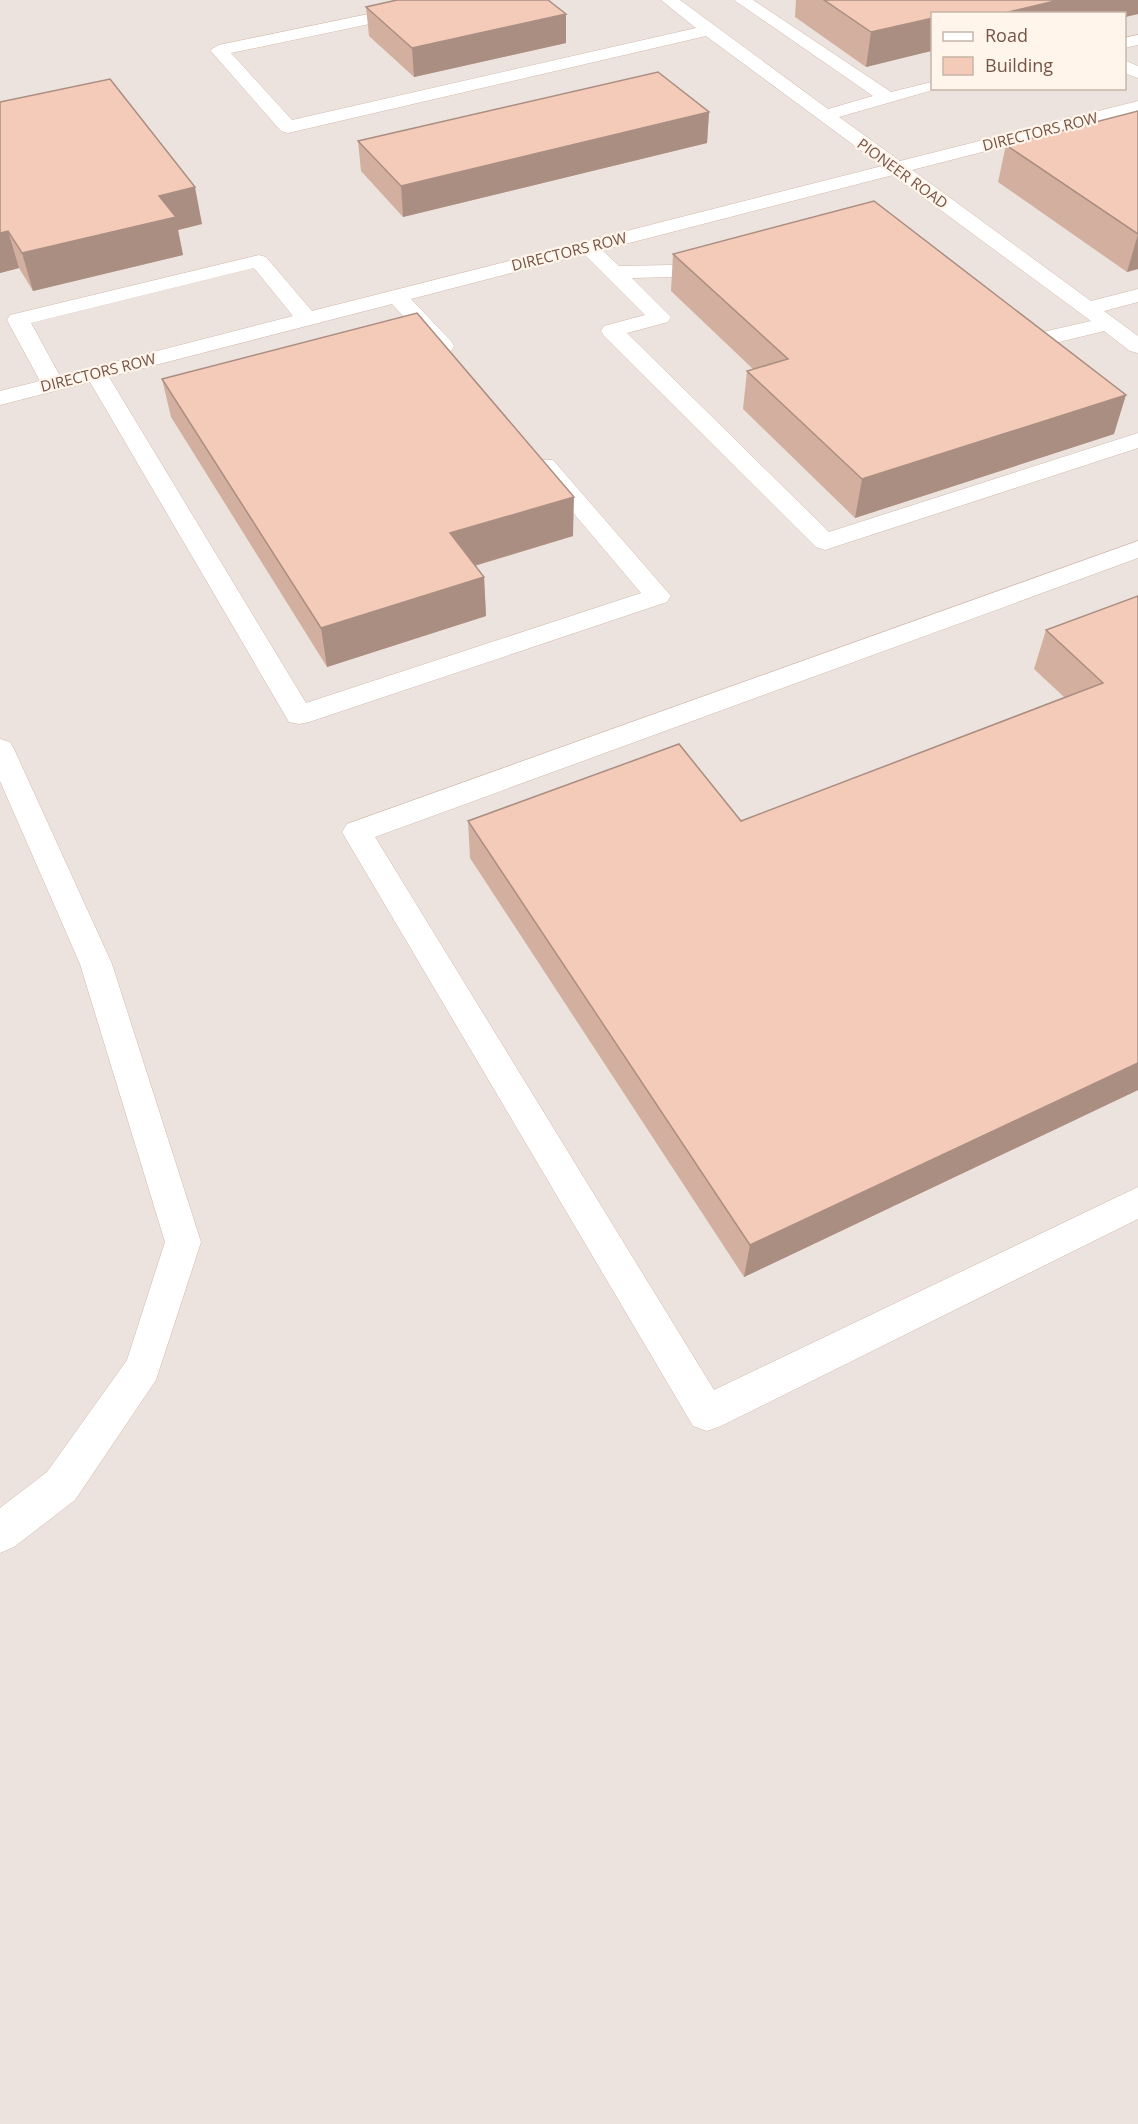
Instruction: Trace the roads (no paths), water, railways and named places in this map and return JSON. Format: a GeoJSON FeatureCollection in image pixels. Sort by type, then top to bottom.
{"type":"FeatureCollection","features":[{"type":"Feature","properties":{"kind":"street"},"geometry":{"type":"LineString","coordinates":[[460,0],[219,50],[288,127],[709,30]]}},
{"type":"Feature","properties":{"kind":"street","name":"PIONEER ROAD"},"geometry":{"type":"LineString","coordinates":[[669,0],[1138,346]]}},
{"type":"Feature","properties":{"kind":"street"},"geometry":{"type":"LineString","coordinates":[[735,1],[888,98]]}},
{"type":"Feature","properties":{"kind":"street"},"geometry":{"type":"LineString","coordinates":[[686,13],[708,7]]}},
{"type":"Feature","properties":{"kind":"street"},"geometry":{"type":"LineString","coordinates":[[825,115],[931,87]]}},
{"type":"Feature","properties":{"kind":"street","name":"DIRECTORS ROW"},"geometry":{"type":"LineString","coordinates":[[0,398],[1138,106]]}},
{"type":"Feature","properties":{"kind":"street"},"geometry":{"type":"LineString","coordinates":[[741,207],[759,221]]}},
{"type":"Feature","properties":{"kind":"street"},"geometry":{"type":"LineString","coordinates":[[587,246],[660,317],[612,330],[825,542],[1138,440]]}},
{"type":"Feature","properties":{"kind":"street"},"geometry":{"type":"LineString","coordinates":[[613,272],[673,271],[729,256]]}},
{"type":"Feature","properties":{"kind":"street"},"geometry":{"type":"LineString","coordinates":[[53,384],[18,320],[259,261],[307,319]]}},
{"type":"Feature","properties":{"kind":"street"},"geometry":{"type":"LineString","coordinates":[[1088,309],[1138,295]]}},
{"type":"Feature","properties":{"kind":"street"},"geometry":{"type":"LineString","coordinates":[[396,296],[459,365]]}},
{"type":"Feature","properties":{"kind":"street"},"geometry":{"type":"LineString","coordinates":[[994,304],[1040,340],[1107,324]]}},
{"type":"Feature","properties":{"kind":"street"},"geometry":{"type":"LineString","coordinates":[[96,373],[299,715],[658,596],[526,443]]}},
{"type":"Feature","properties":{"kind":"street"},"geometry":{"type":"LineString","coordinates":[[1138,549],[357,832],[707,1413],[1138,1202]]}},
{"type":"Feature","properties":{"kind":"street"},"geometry":{"type":"LineString","coordinates":[[0,749],[96,964],[183,1242],[143,1368],[61,1486],[0,1533]]}}]}
